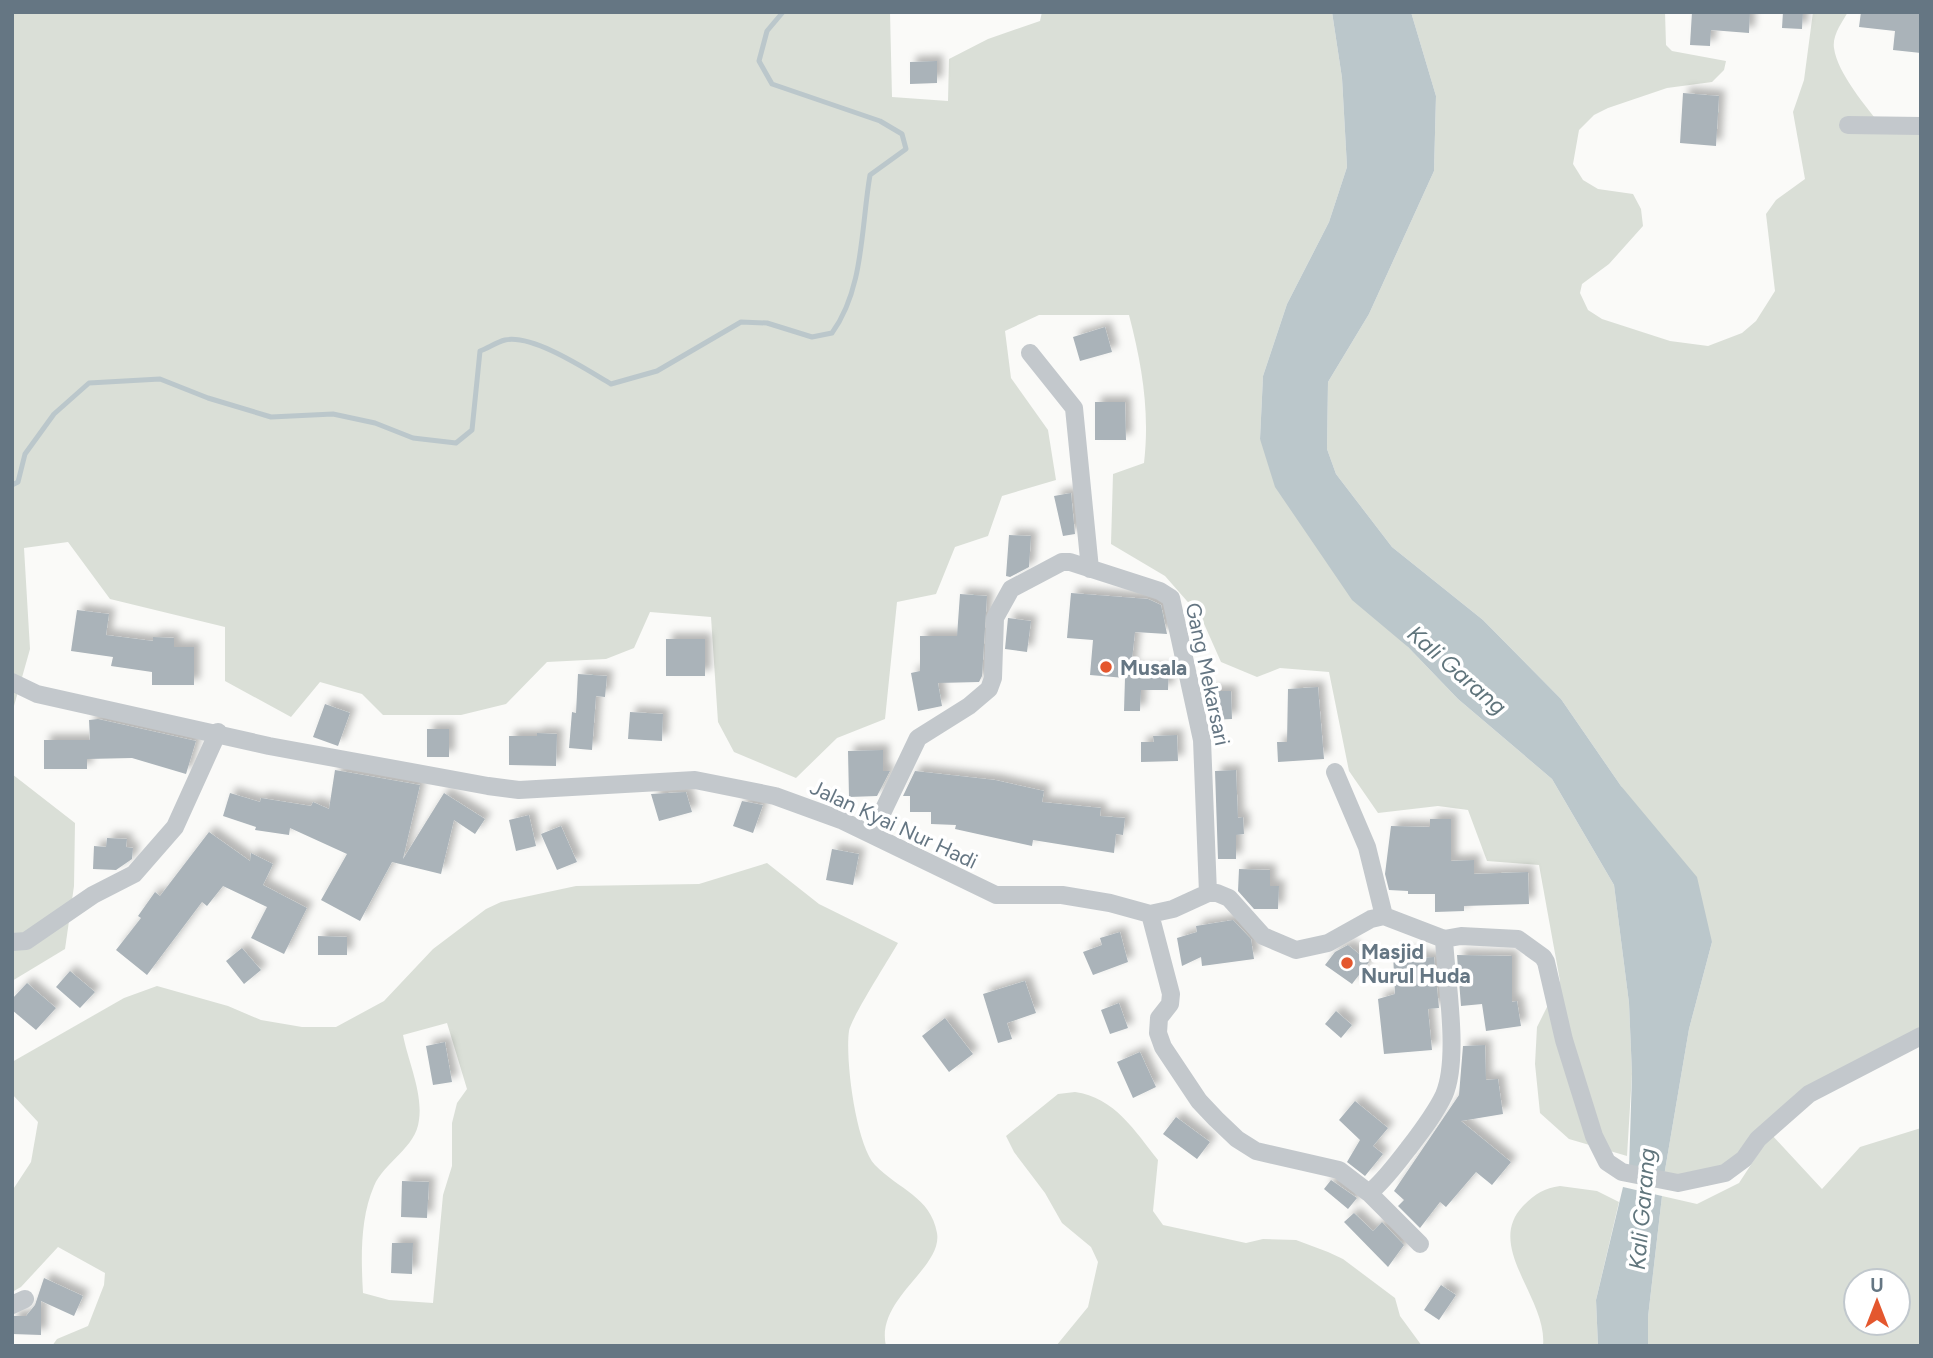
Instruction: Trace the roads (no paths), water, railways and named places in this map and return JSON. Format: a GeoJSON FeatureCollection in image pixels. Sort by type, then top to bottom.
{"type":"FeatureCollection","features":[{"type":"Feature","properties":{"kind":"street"},"geometry":{"type":"LineString","coordinates":[[1848,125],[1921,126]]}},
{"type":"Feature","properties":{"kind":"street"},"geometry":{"type":"LineString","coordinates":[[1030,353],[1074,408],[1090,569]]}},
{"type":"Feature","properties":{"kind":"street","name":"Gang Mekarsari"},"geometry":{"type":"LineString","coordinates":[[872,835],[918,738],[969,706],[989,689],[993,678],[995,618],[1011,589],[1062,562],[1160,591],[1173,604],[1202,740],[1208,893]]}},
{"type":"Feature","properties":{"kind":"street","name":"Jalan Kyai Nur Hadi"},"geometry":{"type":"LineString","coordinates":[[12,682],[37,694],[269,746],[519,790],[695,780],[775,796],[872,835],[996,895],[1062,895],[1150,914],[1173,909],[1208,893]]}},
{"type":"Feature","properties":{"kind":"street"},"geometry":{"type":"LineString","coordinates":[[12,942],[26,940],[93,895],[134,874],[174,827],[218,733]]}},
{"type":"Feature","properties":{"kind":"street"},"geometry":{"type":"LineString","coordinates":[[1335,772],[1367,847],[1384,916]]}},
{"type":"Feature","properties":{"kind":"street"},"geometry":{"type":"LineString","coordinates":[[1208,893],[1229,898],[1263,936],[1296,950],[1328,943],[1371,919],[1384,916],[1444,939],[1461,936],[1518,939],[1543,957],[1577,1087],[1594,1136],[1607,1163],[1622,1172],[1678,1183],[1725,1173],[1809,1094],[1921,1036]]}},
{"type":"Feature","properties":{"kind":"street"},"geometry":{"type":"LineString","coordinates":[[1150,914],[1171,994],[1170,1004],[1159,1018],[1158,1033],[1163,1048],[1199,1101],[1237,1139],[1256,1151],[1339,1170],[1369,1193],[1420,1244]]}},
{"type":"Feature","properties":{"kind":"street"},"geometry":{"type":"LineString","coordinates":[[1369,1193],[1379,1185],[1426,1126],[1444,1095],[1451,1038],[1444,939]]}},
{"type":"Feature","properties":{"kind":"water","name":"Kali Garang"},"geometry":{"type":"Polygon","coordinates":[[[1332,12],[1411,12],[1436,96],[1434,171],[1369,314],[1328,382],[1327,449],[1336,474],[1392,547],[1483,620],[1561,699],[1621,786],[1697,877],[1712,942],[1689,1029],[1664,1176],[1629,1169],[1632,1074],[1629,1003],[1614,885],[1552,779],[1458,699],[1408,647],[1352,600],[1275,487],[1260,439],[1263,376],[1287,304],[1329,222],[1347,167],[1342,78],[1332,12]]]}},
{"type":"Feature","properties":{"kind":"water","name":"Kali Garang"},"geometry":{"type":"Polygon","coordinates":[[[1623,1187],[1662,1196],[1648,1317],[1648,1346],[1598,1346],[1596,1300],[1623,1187]]]}},
{"type":"Feature","properties":{"kind":"waterway"},"geometry":{"type":"LineString","coordinates":[[12,485],[18,482],[25,454],[54,414],[89,383],[160,379],[208,398],[271,417],[333,414],[375,423],[413,438],[456,443],[472,430],[480,351],[505,340],[530,342],[545,348],[611,384],[657,371],[741,322],[767,323],[812,337],[832,333],[842,316],[856,277],[870,175],[906,149],[902,134],[880,121],[772,84],[759,61],[767,31],[783,12]]}},
{"type":"Feature","properties":{"kind":"place","name":"Musala"},"geometry":{"type":"Point","coordinates":[1106,667]}},
{"type":"Feature","properties":{"kind":"place","name":"Masjid Nurul Huda"},"geometry":{"type":"Point","coordinates":[1347,963]}}]}
